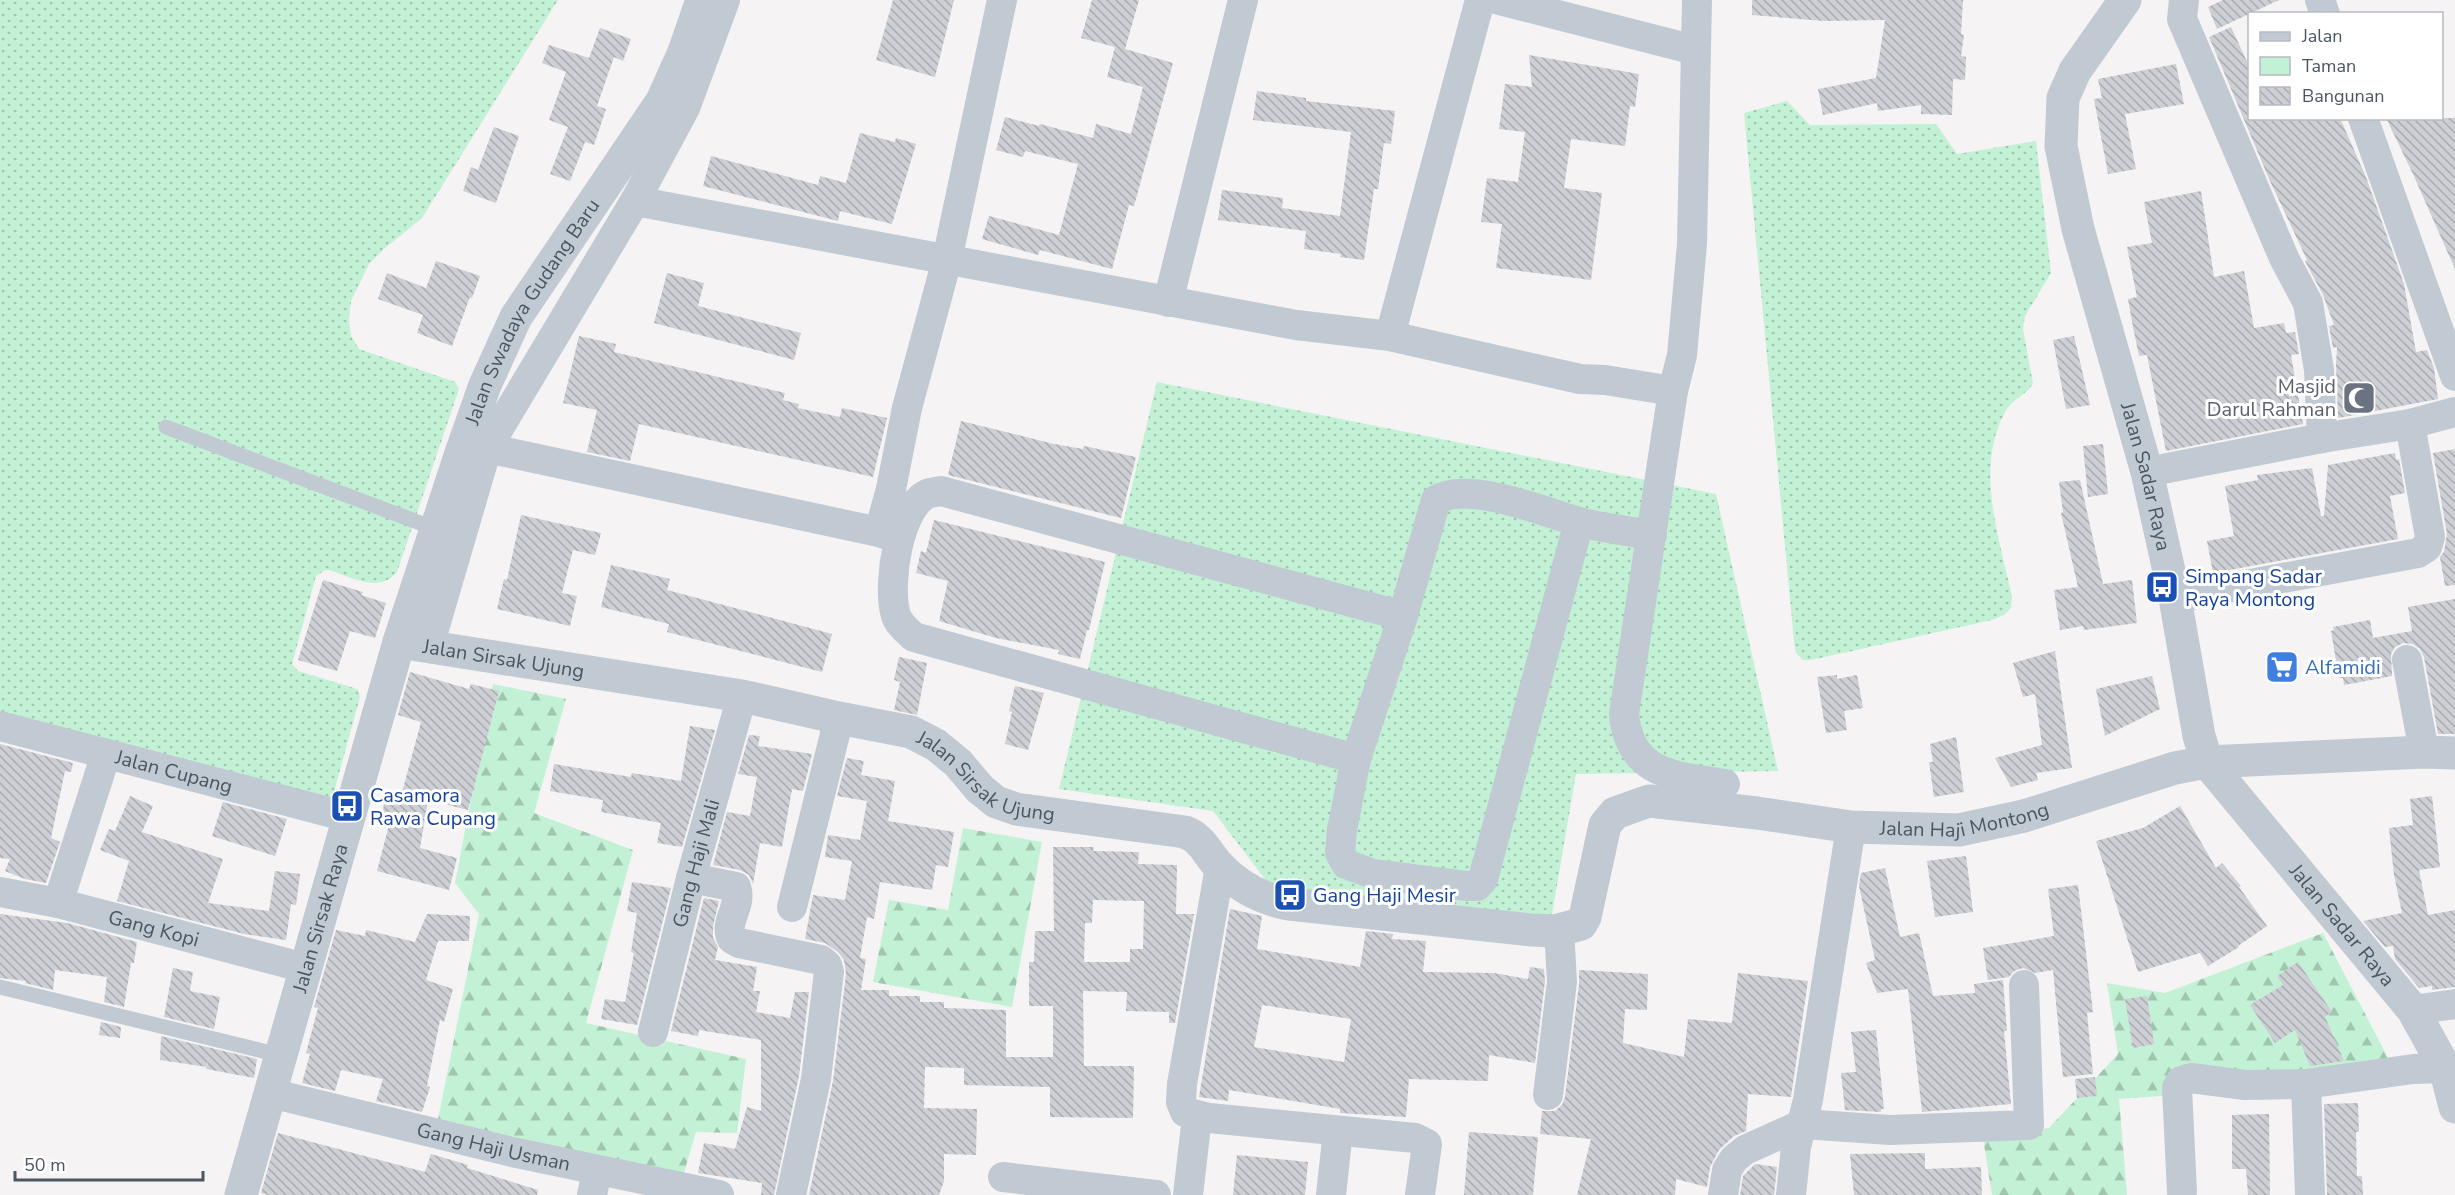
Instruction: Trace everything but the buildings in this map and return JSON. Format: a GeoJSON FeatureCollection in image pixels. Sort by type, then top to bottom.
{"type":"FeatureCollection","features":[{"type":"Feature","properties":{"kind":"street","name":"Jalan Swadaya Gudang Baru"},"geometry":{"type":"LineString","coordinates":[[414,644],[436,529],[485,385],[516,317],[662,101],[684,51],[702,0]]}},
{"type":"Feature","properties":{"kind":"street"},"geometry":{"type":"LineString","coordinates":[[414,644],[487,448],[635,201],[685,108],[725,0]]}},
{"type":"Feature","properties":{"kind":"street"},"geometry":{"type":"LineString","coordinates":[[1002,0],[947,260],[907,408],[891,489],[889,536],[895,562],[895,613],[901,626],[914,637],[1356,759]]}},
{"type":"Feature","properties":{"kind":"street"},"geometry":{"type":"LineString","coordinates":[[1168,302],[1243,0]]}},
{"type":"Feature","properties":{"kind":"street"},"geometry":{"type":"LineString","coordinates":[[1390,336],[1480,0]]}},
{"type":"Feature","properties":{"kind":"street"},"geometry":{"type":"LineString","coordinates":[[1499,0],[1695,50]]}},
{"type":"Feature","properties":{"kind":"street"},"geometry":{"type":"LineString","coordinates":[[1697,0],[1692,244],[1682,355],[1674,391],[1625,700],[1625,730],[1637,753],[1667,775],[1725,784]]}},
{"type":"Feature","properties":{"kind":"street","name":"Jalan Sadar Raya"},"geometry":{"type":"LineString","coordinates":[[2125,0],[2075,71],[2063,98],[2061,146],[2078,229],[2147,472],[2175,598],[2199,736],[2207,762],[2413,1010],[2445,1068],[2455,1107]]}},
{"type":"Feature","properties":{"kind":"street"},"geometry":{"type":"LineString","coordinates":[[2184,0],[2182,19],[2284,258],[2308,303],[2319,370],[2322,438]]}},
{"type":"Feature","properties":{"kind":"street"},"geometry":{"type":"LineString","coordinates":[[2364,120],[2455,376]]}},
{"type":"Feature","properties":{"kind":"street"},"geometry":{"type":"LineString","coordinates":[[635,201],[1296,325],[1390,336],[1580,379],[1605,380],[1674,391]]}},
{"type":"Feature","properties":{"kind":"street"},"geometry":{"type":"LineString","coordinates":[[2147,472],[2322,438],[2410,424],[2455,412]]}},
{"type":"Feature","properties":{"kind":"street"},"geometry":{"type":"LineString","coordinates":[[2175,598],[2418,553],[2427,547],[2430,537],[2410,424]]}},
{"type":"Feature","properties":{"kind":"street"},"geometry":{"type":"LineString","coordinates":[[487,448],[889,536]]}},
{"type":"Feature","properties":{"kind":"street"},"geometry":{"type":"LineString","coordinates":[[889,536],[909,515],[918,501],[928,494],[941,492],[1403,616]]}},
{"type":"Feature","properties":{"kind":"street"},"geometry":{"type":"LineString","coordinates":[[1580,522],[1490,859],[1482,879],[1477,886],[1373,874],[1346,864],[1340,853],[1341,830],[1356,759],[1403,616],[1436,500],[1446,494],[1462,492],[1524,504],[1580,522],[1652,535]]}},
{"type":"Feature","properties":{"kind":"street","name":"Jalan Sirsak Ujung"},"geometry":{"type":"LineString","coordinates":[[414,644],[742,696],[911,732],[936,745],[958,763],[980,789],[996,802],[1016,809],[1185,832],[1195,836],[1220,867],[1267,900],[1555,931]]}},
{"type":"Feature","properties":{"kind":"street","name":"Jalan Sirsak Raya"},"geometry":{"type":"LineString","coordinates":[[241,1195],[348,818],[414,644]]}},
{"type":"Feature","properties":{"kind":"street"},"geometry":{"type":"LineString","coordinates":[[2407,660],[2440,753]]}},
{"type":"Feature","properties":{"kind":"street","name":"Gang Haji Mali"},"geometry":{"type":"LineString","coordinates":[[653,1032],[691,878],[742,696]]}},
{"type":"Feature","properties":{"kind":"street"},"geometry":{"type":"LineString","coordinates":[[792,907],[839,718]]}},
{"type":"Feature","properties":{"kind":"street","name":"Jalan Cupang"},"geometry":{"type":"LineString","coordinates":[[0,726],[348,818]]}},
{"type":"Feature","properties":{"kind":"street","name":"Jalan Haji Montong"},"geometry":{"type":"LineString","coordinates":[[1555,931],[1581,924],[1585,917],[1605,825],[1615,813],[1649,801],[1757,813],[1851,827],[1959,830],[2024,816],[2175,768],[2207,762],[2440,753]]}},
{"type":"Feature","properties":{"kind":"street"},"geometry":{"type":"LineString","coordinates":[[58,903],[106,754]]}},
{"type":"Feature","properties":{"kind":"street"},"geometry":{"type":"LineString","coordinates":[[1791,1195],[1796,1147],[1803,1124],[1821,1024],[1851,827]]}},
{"type":"Feature","properties":{"kind":"street"},"geometry":{"type":"LineString","coordinates":[[1220,867],[1182,1084],[1185,1112],[1197,1117],[1415,1138],[1424,1141],[1427,1144],[1420,1195]]}},
{"type":"Feature","properties":{"kind":"street"},"geometry":{"type":"LineString","coordinates":[[691,878],[736,887],[738,903],[728,927],[732,939],[739,943],[821,960],[830,972],[816,1079],[791,1195]]}},
{"type":"Feature","properties":{"kind":"street","name":"Gang Kopi"},"geometry":{"type":"LineString","coordinates":[[0,892],[58,903],[305,968]]}},
{"type":"Feature","properties":{"kind":"street"},"geometry":{"type":"LineString","coordinates":[[1548,1095],[1562,982],[1560,946],[1555,931]]}},
{"type":"Feature","properties":{"kind":"street"},"geometry":{"type":"LineString","coordinates":[[1723,1195],[1727,1170],[1734,1159],[1745,1150],[1803,1124],[1890,1130],[2029,1125],[2024,985]]}},
{"type":"Feature","properties":{"kind":"street"},"geometry":{"type":"LineString","coordinates":[[2413,1010],[2455,1004]]}},
{"type":"Feature","properties":{"kind":"street"},"geometry":{"type":"LineString","coordinates":[[2182,1192],[2177,1088],[2181,1081],[2191,1078],[2245,1084],[2306,1084],[2413,1069],[2445,1068]]}},
{"type":"Feature","properties":{"kind":"street"},"geometry":{"type":"LineString","coordinates":[[2306,1084],[2310,1195]]}},
{"type":"Feature","properties":{"kind":"street","name":"Gang Haji Usman"},"geometry":{"type":"LineString","coordinates":[[270,1093],[594,1183],[719,1195]]}},
{"type":"Feature","properties":{"kind":"street"},"geometry":{"type":"LineString","coordinates":[[1188,1195],[1197,1117]]}},
{"type":"Feature","properties":{"kind":"street"},"geometry":{"type":"LineString","coordinates":[[1331,1195],[1338,1131]]}},
{"type":"Feature","properties":{"kind":"street"},"geometry":{"type":"LineString","coordinates":[[1003,1177],[1156,1195]]}},
{"type":"Feature","properties":{"kind":"lane"},"geometry":{"type":"LineString","coordinates":[[166,427],[436,529]]}},
{"type":"Feature","properties":{"kind":"lane"},"geometry":{"type":"LineString","coordinates":[[0,987],[280,1055]]}},
{"type":"Feature","properties":{"kind":"green space"},"geometry":{"type":"Polygon","coordinates":[[[0,0],[558,0],[422,218],[369,264],[351,301],[349,320],[351,336],[359,349],[455,382],[459,389],[397,572],[390,579],[374,583],[356,580],[329,570],[316,576],[292,664],[298,671],[354,688],[358,690],[360,697],[332,799],[0,719],[0,0]]]}},
{"type":"Feature","properties":{"kind":"green space"},"geometry":{"type":"Polygon","coordinates":[[[1787,101],[1810,125],[1936,124],[1957,154],[2036,141],[2051,273],[2025,316],[2023,329],[2033,384],[2005,412],[1996,434],[1991,457],[1992,504],[2012,597],[2011,608],[2004,615],[1992,620],[1811,660],[1803,660],[1796,653],[1794,641],[1744,113],[1787,101]]]}},
{"type":"Feature","properties":{"kind":"green space"},"geometry":{"type":"Polygon","coordinates":[[[1157,382],[1716,494],[1778,771],[1576,774],[1551,920],[1278,896],[1213,811],[1059,789],[1157,382]]]}},
{"type":"Feature","properties":{"kind":"green space"},"geometry":{"type":"Polygon","coordinates":[[[493,684],[566,699],[534,813],[633,850],[586,1023],[746,1059],[737,1133],[696,1132],[680,1186],[436,1129],[479,914],[455,883],[493,684]]]}},
{"type":"Feature","properties":{"kind":"green space"},"geometry":{"type":"Polygon","coordinates":[[[963,828],[1042,842],[1012,1007],[873,982],[889,900],[948,910],[963,828]]]}},
{"type":"Feature","properties":{"kind":"green space"},"geometry":{"type":"Polygon","coordinates":[[[2323,933],[2399,1079],[2119,1099],[2127,1195],[1992,1195],[1983,1138],[2049,1128],[2118,1054],[2107,983],[2165,993],[2323,933]]]}},
{"type":"Feature","properties":{"kind":"place","name":"Masjid Darul Rahman"},"geometry":{"type":"Point","coordinates":[2359,398]}},
{"type":"Feature","properties":{"kind":"place","name":"Simpang Sadar Raya Montong"},"geometry":{"type":"Point","coordinates":[2162,587]}},
{"type":"Feature","properties":{"kind":"place","name":"Alfamidi"},"geometry":{"type":"Point","coordinates":[2282,667]}},
{"type":"Feature","properties":{"kind":"place","name":"Casamora Rawa Cupang"},"geometry":{"type":"Point","coordinates":[347,806]}},
{"type":"Feature","properties":{"kind":"place","name":"Gang Haji Mesir"},"geometry":{"type":"Point","coordinates":[1290,895]}}]}
